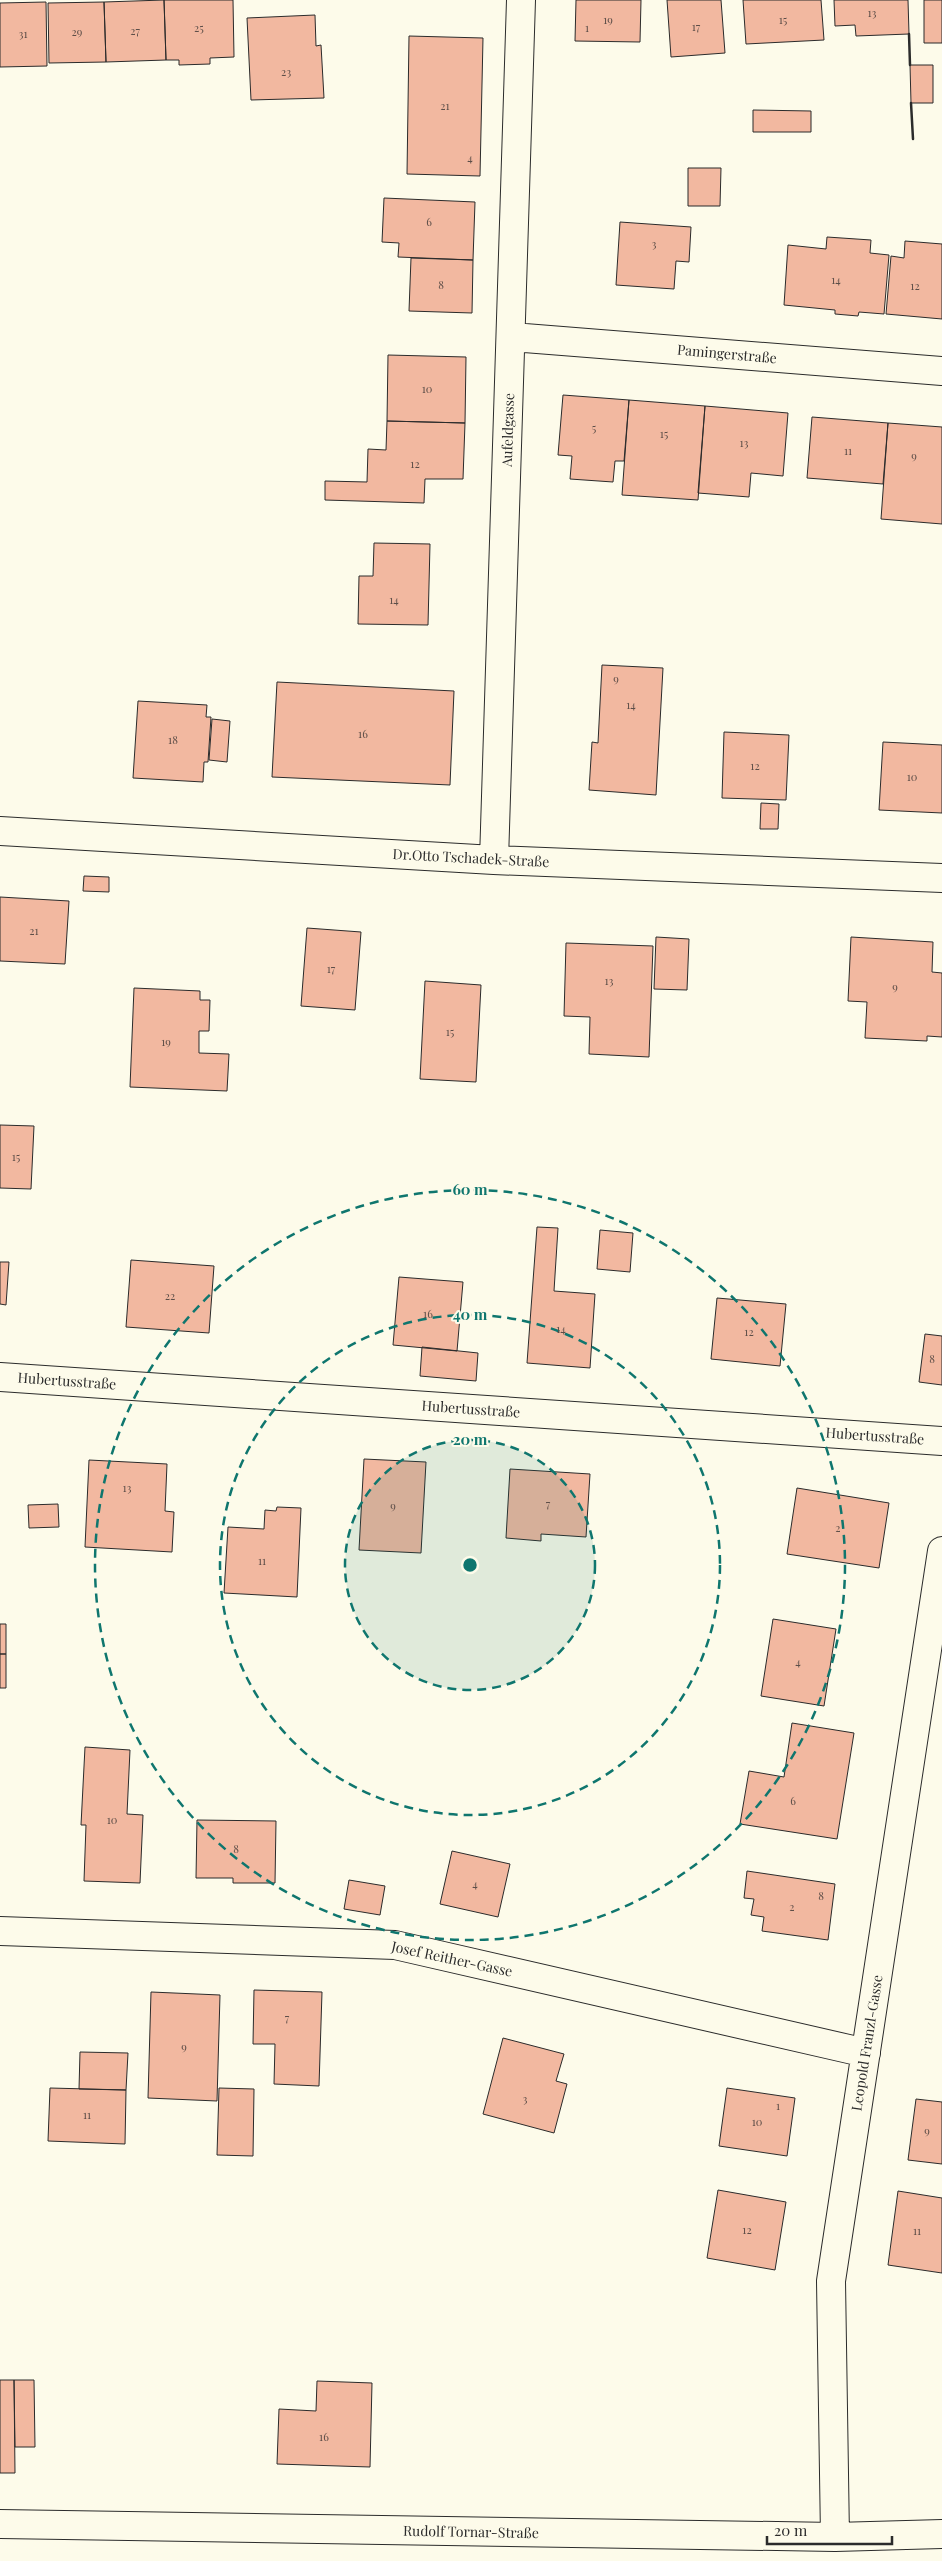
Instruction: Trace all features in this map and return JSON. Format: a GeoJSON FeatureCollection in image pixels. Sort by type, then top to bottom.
{"type":"FeatureCollection","features":[{"type":"Feature","properties":{"kind":"street","name":"Aufeldgasse"},"geometry":{"type":"LineString","coordinates":[[494,860],[512,337],[521,0]]}},
{"type":"Feature","properties":{"kind":"street","name":"Pamingerstraße"},"geometry":{"type":"LineString","coordinates":[[512,337],[942,371]]}},
{"type":"Feature","properties":{"kind":"street","name":"Dr.Otto Tschadek-Straße"},"geometry":{"type":"LineString","coordinates":[[0,831],[494,860],[942,878]]}},
{"type":"Feature","properties":{"kind":"street","name":"Hubertusstraße"},"geometry":{"type":"LineString","coordinates":[[0,1377],[942,1441]]}},
{"type":"Feature","properties":{"kind":"street","name":"Leopold Franzl-Gasse"},"geometry":{"type":"LineString","coordinates":[[835,2537],[831,2281],[942,1551]]}},
{"type":"Feature","properties":{"kind":"street","name":"Josef Reither-Gasse"},"geometry":{"type":"LineString","coordinates":[[0,1931],[395,1945],[866,2053]]}},
{"type":"Feature","properties":{"kind":"street","name":"Rudolf Tornar-Straße"},"geometry":{"type":"LineString","coordinates":[[0,2524],[835,2537],[942,2534]]}},
{"type":"Feature","properties":{"kind":"building"},"geometry":{"type":"Polygon","coordinates":[[[164,0],[233,0],[234,57],[210,58],[210,64],[179,65],[179,60],[166,60],[164,0]]]}},
{"type":"Feature","properties":{"kind":"building"},"geometry":{"type":"Polygon","coordinates":[[[164,0],[166,60],[106,62],[104,2],[164,0]]]}},
{"type":"Feature","properties":{"kind":"building"},"geometry":{"type":"Polygon","coordinates":[[[576,0],[641,0],[640,42],[575,41],[576,0]]]}},
{"type":"Feature","properties":{"kind":"building"},"geometry":{"type":"Polygon","coordinates":[[[667,0],[721,0],[725,53],[671,57],[667,0]]]}},
{"type":"Feature","properties":{"kind":"building"},"geometry":{"type":"Polygon","coordinates":[[[743,0],[821,0],[824,40],[746,44],[743,0]]]}},
{"type":"Feature","properties":{"kind":"building"},"geometry":{"type":"Polygon","coordinates":[[[834,0],[908,0],[909,34],[856,36],[855,25],[835,26],[834,0]]]}},
{"type":"Feature","properties":{"kind":"building"},"geometry":{"type":"Polygon","coordinates":[[[924,0],[942,0],[942,43],[924,43],[924,0]]]}},
{"type":"Feature","properties":{"kind":"building"},"geometry":{"type":"Polygon","coordinates":[[[46,2],[47,66],[0,67],[0,3],[46,2]]]}},
{"type":"Feature","properties":{"kind":"building"},"geometry":{"type":"Polygon","coordinates":[[[104,2],[106,62],[49,63],[48,3],[104,2]]]}},
{"type":"Feature","properties":{"kind":"building"},"geometry":{"type":"Polygon","coordinates":[[[315,15],[316,46],[321,45],[324,98],[251,100],[247,18],[315,15]]]}},
{"type":"Feature","properties":{"kind":"building"},"geometry":{"type":"Polygon","coordinates":[[[409,36],[483,38],[480,176],[407,174],[409,36]]]}},
{"type":"Feature","properties":{"kind":"building"},"geometry":{"type":"Polygon","coordinates":[[[910,65],[933,65],[933,103],[911,103],[910,65]]]}},
{"type":"Feature","properties":{"kind":"building"},"geometry":{"type":"Polygon","coordinates":[[[753,110],[811,111],[811,132],[753,132],[753,110]]]}},
{"type":"Feature","properties":{"kind":"building"},"geometry":{"type":"Polygon","coordinates":[[[688,168],[721,168],[720,206],[688,206],[688,168]]]}},
{"type":"Feature","properties":{"kind":"building"},"geometry":{"type":"Polygon","coordinates":[[[384,198],[475,202],[473,260],[398,257],[399,243],[382,242],[384,198]]]}},
{"type":"Feature","properties":{"kind":"building"},"geometry":{"type":"Polygon","coordinates":[[[620,222],[691,227],[689,262],[676,261],[674,289],[616,285],[620,222]]]}},
{"type":"Feature","properties":{"kind":"building"},"geometry":{"type":"Polygon","coordinates":[[[827,237],[871,240],[870,253],[889,255],[884,314],[859,312],[858,316],[835,314],[835,310],[784,305],[788,245],[826,249],[827,237]]]}},
{"type":"Feature","properties":{"kind":"building"},"geometry":{"type":"Polygon","coordinates":[[[905,241],[942,244],[942,319],[886,314],[891,256],[904,258],[905,241]]]}},
{"type":"Feature","properties":{"kind":"building"},"geometry":{"type":"Polygon","coordinates":[[[411,258],[473,260],[472,313],[409,311],[411,258]]]}},
{"type":"Feature","properties":{"kind":"building"},"geometry":{"type":"Polygon","coordinates":[[[388,355],[466,357],[465,423],[387,421],[388,355]]]}},
{"type":"Feature","properties":{"kind":"building"},"geometry":{"type":"Polygon","coordinates":[[[563,395],[629,400],[624,461],[615,461],[613,482],[570,479],[572,456],[558,455],[563,395]]]}},
{"type":"Feature","properties":{"kind":"building"},"geometry":{"type":"Polygon","coordinates":[[[629,400],[705,406],[698,500],[622,495],[629,400]]]}},
{"type":"Feature","properties":{"kind":"building"},"geometry":{"type":"Polygon","coordinates":[[[705,406],[788,413],[783,476],[751,473],[749,497],[698,493],[705,406]]]}},
{"type":"Feature","properties":{"kind":"building"},"geometry":{"type":"Polygon","coordinates":[[[812,417],[888,423],[883,484],[807,478],[812,417]]]}},
{"type":"Feature","properties":{"kind":"building"},"geometry":{"type":"Polygon","coordinates":[[[387,421],[465,423],[463,479],[425,479],[424,503],[325,500],[325,481],[367,482],[368,449],[386,450],[387,421]]]}},
{"type":"Feature","properties":{"kind":"building"},"geometry":{"type":"Polygon","coordinates":[[[888,423],[942,427],[942,524],[881,519],[888,423]]]}},
{"type":"Feature","properties":{"kind":"building"},"geometry":{"type":"Polygon","coordinates":[[[374,543],[430,544],[428,625],[358,624],[359,576],[373,576],[374,543]]]}},
{"type":"Feature","properties":{"kind":"building"},"geometry":{"type":"Polygon","coordinates":[[[602,665],[663,668],[656,795],[589,790],[592,742],[598,743],[602,665]]]}},
{"type":"Feature","properties":{"kind":"building"},"geometry":{"type":"Polygon","coordinates":[[[277,682],[454,691],[450,785],[272,777],[277,682]]]}},
{"type":"Feature","properties":{"kind":"building"},"geometry":{"type":"Polygon","coordinates":[[[138,701],[207,705],[206,717],[211,717],[208,762],[204,762],[203,782],[133,778],[138,701]]]}},
{"type":"Feature","properties":{"kind":"building"},"geometry":{"type":"Polygon","coordinates":[[[212,719],[230,721],[227,762],[209,760],[212,719]]]}},
{"type":"Feature","properties":{"kind":"building"},"geometry":{"type":"Polygon","coordinates":[[[724,732],[789,735],[786,800],[722,798],[724,732]]]}},
{"type":"Feature","properties":{"kind":"building"},"geometry":{"type":"Polygon","coordinates":[[[883,742],[942,745],[942,813],[879,810],[883,742]]]}},
{"type":"Feature","properties":{"kind":"building"},"geometry":{"type":"Polygon","coordinates":[[[761,803],[779,804],[778,829],[760,829],[761,803]]]}},
{"type":"Feature","properties":{"kind":"building"},"geometry":{"type":"Polygon","coordinates":[[[84,876],[109,877],[109,892],[83,891],[84,876]]]}},
{"type":"Feature","properties":{"kind":"building"},"geometry":{"type":"Polygon","coordinates":[[[0,897],[69,901],[65,964],[0,961],[0,897]]]}},
{"type":"Feature","properties":{"kind":"building"},"geometry":{"type":"Polygon","coordinates":[[[307,928],[361,932],[355,1010],[301,1006],[307,928]]]}},
{"type":"Feature","properties":{"kind":"building"},"geometry":{"type":"Polygon","coordinates":[[[656,937],[689,939],[687,990],[654,989],[656,937]]]}},
{"type":"Feature","properties":{"kind":"building"},"geometry":{"type":"Polygon","coordinates":[[[851,937],[933,942],[932,972],[942,973],[942,1037],[927,1036],[927,1041],[865,1038],[867,1002],[848,1001],[851,937]]]}},
{"type":"Feature","properties":{"kind":"building"},"geometry":{"type":"Polygon","coordinates":[[[566,943],[653,946],[649,1057],[589,1054],[590,1017],[564,1016],[566,943]]]}},
{"type":"Feature","properties":{"kind":"building"},"geometry":{"type":"Polygon","coordinates":[[[425,981],[481,985],[476,1082],[420,1079],[425,981]]]}},
{"type":"Feature","properties":{"kind":"building"},"geometry":{"type":"Polygon","coordinates":[[[134,988],[200,991],[200,1000],[210,1000],[209,1031],[199,1031],[199,1053],[229,1054],[227,1091],[130,1087],[134,988]]]}},
{"type":"Feature","properties":{"kind":"building"},"geometry":{"type":"Polygon","coordinates":[[[0,1125],[34,1126],[31,1189],[0,1188],[0,1125]]]}},
{"type":"Feature","properties":{"kind":"building"},"geometry":{"type":"Polygon","coordinates":[[[537,1227],[558,1228],[554,1291],[595,1294],[590,1368],[527,1363],[537,1227]]]}},
{"type":"Feature","properties":{"kind":"building"},"geometry":{"type":"Polygon","coordinates":[[[600,1230],[633,1233],[630,1272],[597,1269],[600,1230]]]}},
{"type":"Feature","properties":{"kind":"building"},"geometry":{"type":"Polygon","coordinates":[[[131,1260],[214,1266],[209,1333],[126,1327],[131,1260]]]}},
{"type":"Feature","properties":{"kind":"building"},"geometry":{"type":"Polygon","coordinates":[[[0,1262],[9,1262],[6,1305],[0,1304],[0,1262]]]}},
{"type":"Feature","properties":{"kind":"building"},"geometry":{"type":"Polygon","coordinates":[[[399,1277],[463,1282],[457,1351],[393,1345],[399,1277]]]}},
{"type":"Feature","properties":{"kind":"building"},"geometry":{"type":"Polygon","coordinates":[[[717,1298],[786,1304],[780,1366],[711,1359],[717,1298]]]}},
{"type":"Feature","properties":{"kind":"building"},"geometry":{"type":"Polygon","coordinates":[[[925,1334],[942,1336],[942,1385],[919,1382],[925,1334]]]}},
{"type":"Feature","properties":{"kind":"building"},"geometry":{"type":"Polygon","coordinates":[[[422,1347],[478,1353],[476,1381],[420,1376],[422,1347]]]}},
{"type":"Feature","properties":{"kind":"building"},"geometry":{"type":"Polygon","coordinates":[[[364,1459],[426,1462],[421,1553],[359,1550],[364,1459]]]}},
{"type":"Feature","properties":{"kind":"building"},"geometry":{"type":"Polygon","coordinates":[[[89,1460],[167,1464],[165,1511],[174,1512],[172,1552],[85,1547],[89,1460]]]}},
{"type":"Feature","properties":{"kind":"building"},"geometry":{"type":"Polygon","coordinates":[[[510,1469],[590,1474],[586,1537],[541,1534],[541,1541],[506,1538],[510,1469]]]}},
{"type":"Feature","properties":{"kind":"building"},"geometry":{"type":"Polygon","coordinates":[[[797,1488],[889,1503],[879,1568],[787,1554],[797,1488]]]}},
{"type":"Feature","properties":{"kind":"building"},"geometry":{"type":"Polygon","coordinates":[[[58,1504],[59,1527],[29,1528],[28,1505],[58,1504]]]}},
{"type":"Feature","properties":{"kind":"building"},"geometry":{"type":"Polygon","coordinates":[[[277,1507],[301,1508],[297,1597],[224,1593],[228,1527],[264,1529],[265,1510],[276,1511],[277,1507]]]}},
{"type":"Feature","properties":{"kind":"building"},"geometry":{"type":"Polygon","coordinates":[[[773,1619],[836,1629],[824,1706],[761,1696],[773,1619]]]}},
{"type":"Feature","properties":{"kind":"building"},"geometry":{"type":"Polygon","coordinates":[[[0,1624],[6,1624],[6,1654],[0,1654],[0,1624]]]}},
{"type":"Feature","properties":{"kind":"building"},"geometry":{"type":"Polygon","coordinates":[[[0,1654],[6,1654],[6,1688],[0,1688],[0,1654]]]}},
{"type":"Feature","properties":{"kind":"building"},"geometry":{"type":"Polygon","coordinates":[[[792,1723],[854,1733],[837,1839],[740,1824],[749,1771],[784,1777],[792,1723]]]}},
{"type":"Feature","properties":{"kind":"building"},"geometry":{"type":"Polygon","coordinates":[[[85,1747],[130,1750],[127,1814],[143,1815],[140,1883],[84,1881],[86,1825],[81,1825],[85,1747]]]}},
{"type":"Feature","properties":{"kind":"building"},"geometry":{"type":"Polygon","coordinates":[[[197,1820],[276,1821],[275,1883],[233,1883],[233,1878],[196,1878],[197,1820]]]}},
{"type":"Feature","properties":{"kind":"building"},"geometry":{"type":"Polygon","coordinates":[[[452,1851],[510,1864],[498,1917],[440,1904],[452,1851]]]}},
{"type":"Feature","properties":{"kind":"building"},"geometry":{"type":"Polygon","coordinates":[[[747,1871],[835,1884],[828,1940],[762,1931],[764,1917],[751,1915],[754,1899],[744,1898],[747,1871]]]}},
{"type":"Feature","properties":{"kind":"building"},"geometry":{"type":"Polygon","coordinates":[[[349,1880],[385,1886],[380,1915],[344,1909],[349,1880]]]}},
{"type":"Feature","properties":{"kind":"building"},"geometry":{"type":"Polygon","coordinates":[[[254,1990],[322,1992],[319,2086],[274,2084],[275,2044],[253,2044],[254,1990]]]}},
{"type":"Feature","properties":{"kind":"building"},"geometry":{"type":"Polygon","coordinates":[[[151,1992],[220,1995],[217,2101],[148,2098],[151,1992]]]}},
{"type":"Feature","properties":{"kind":"building"},"geometry":{"type":"Polygon","coordinates":[[[503,2038],[564,2054],[556,2081],[567,2084],[554,2133],[483,2114],[503,2038]]]}},
{"type":"Feature","properties":{"kind":"building"},"geometry":{"type":"Polygon","coordinates":[[[80,2052],[128,2053],[126,2090],[79,2089],[80,2052]]]}},
{"type":"Feature","properties":{"kind":"building"},"geometry":{"type":"Polygon","coordinates":[[[50,2088],[126,2090],[125,2144],[48,2141],[50,2088]]]}},
{"type":"Feature","properties":{"kind":"building"},"geometry":{"type":"Polygon","coordinates":[[[219,2088],[254,2089],[253,2156],[217,2155],[219,2088]]]}},
{"type":"Feature","properties":{"kind":"building"},"geometry":{"type":"Polygon","coordinates":[[[727,2088],[795,2098],[787,2156],[719,2146],[727,2088]]]}},
{"type":"Feature","properties":{"kind":"building"},"geometry":{"type":"Polygon","coordinates":[[[916,2099],[942,2102],[942,2164],[908,2160],[916,2099]]]}},
{"type":"Feature","properties":{"kind":"building"},"geometry":{"type":"Polygon","coordinates":[[[718,2190],[786,2202],[775,2270],[707,2258],[718,2190]]]}},
{"type":"Feature","properties":{"kind":"building"},"geometry":{"type":"Polygon","coordinates":[[[898,2191],[942,2198],[942,2273],[888,2265],[898,2191]]]}},
{"type":"Feature","properties":{"kind":"building"},"geometry":{"type":"Polygon","coordinates":[[[0,2380],[14,2380],[15,2473],[0,2473],[0,2380]]]}},
{"type":"Feature","properties":{"kind":"building"},"geometry":{"type":"Polygon","coordinates":[[[14,2380],[34,2380],[35,2447],[15,2447],[14,2380]]]}},
{"type":"Feature","properties":{"kind":"building"},"geometry":{"type":"Polygon","coordinates":[[[317,2381],[372,2383],[370,2467],[277,2464],[279,2409],[316,2411],[317,2381]]]}},
{"type":"Feature","properties":{"kind":"wall"},"geometry":{"type":"LineString","coordinates":[[909,34],[910,65]]}},
{"type":"Feature","properties":{"kind":"wall"},"geometry":{"type":"LineString","coordinates":[[911,103],[913,139]]}}]}
